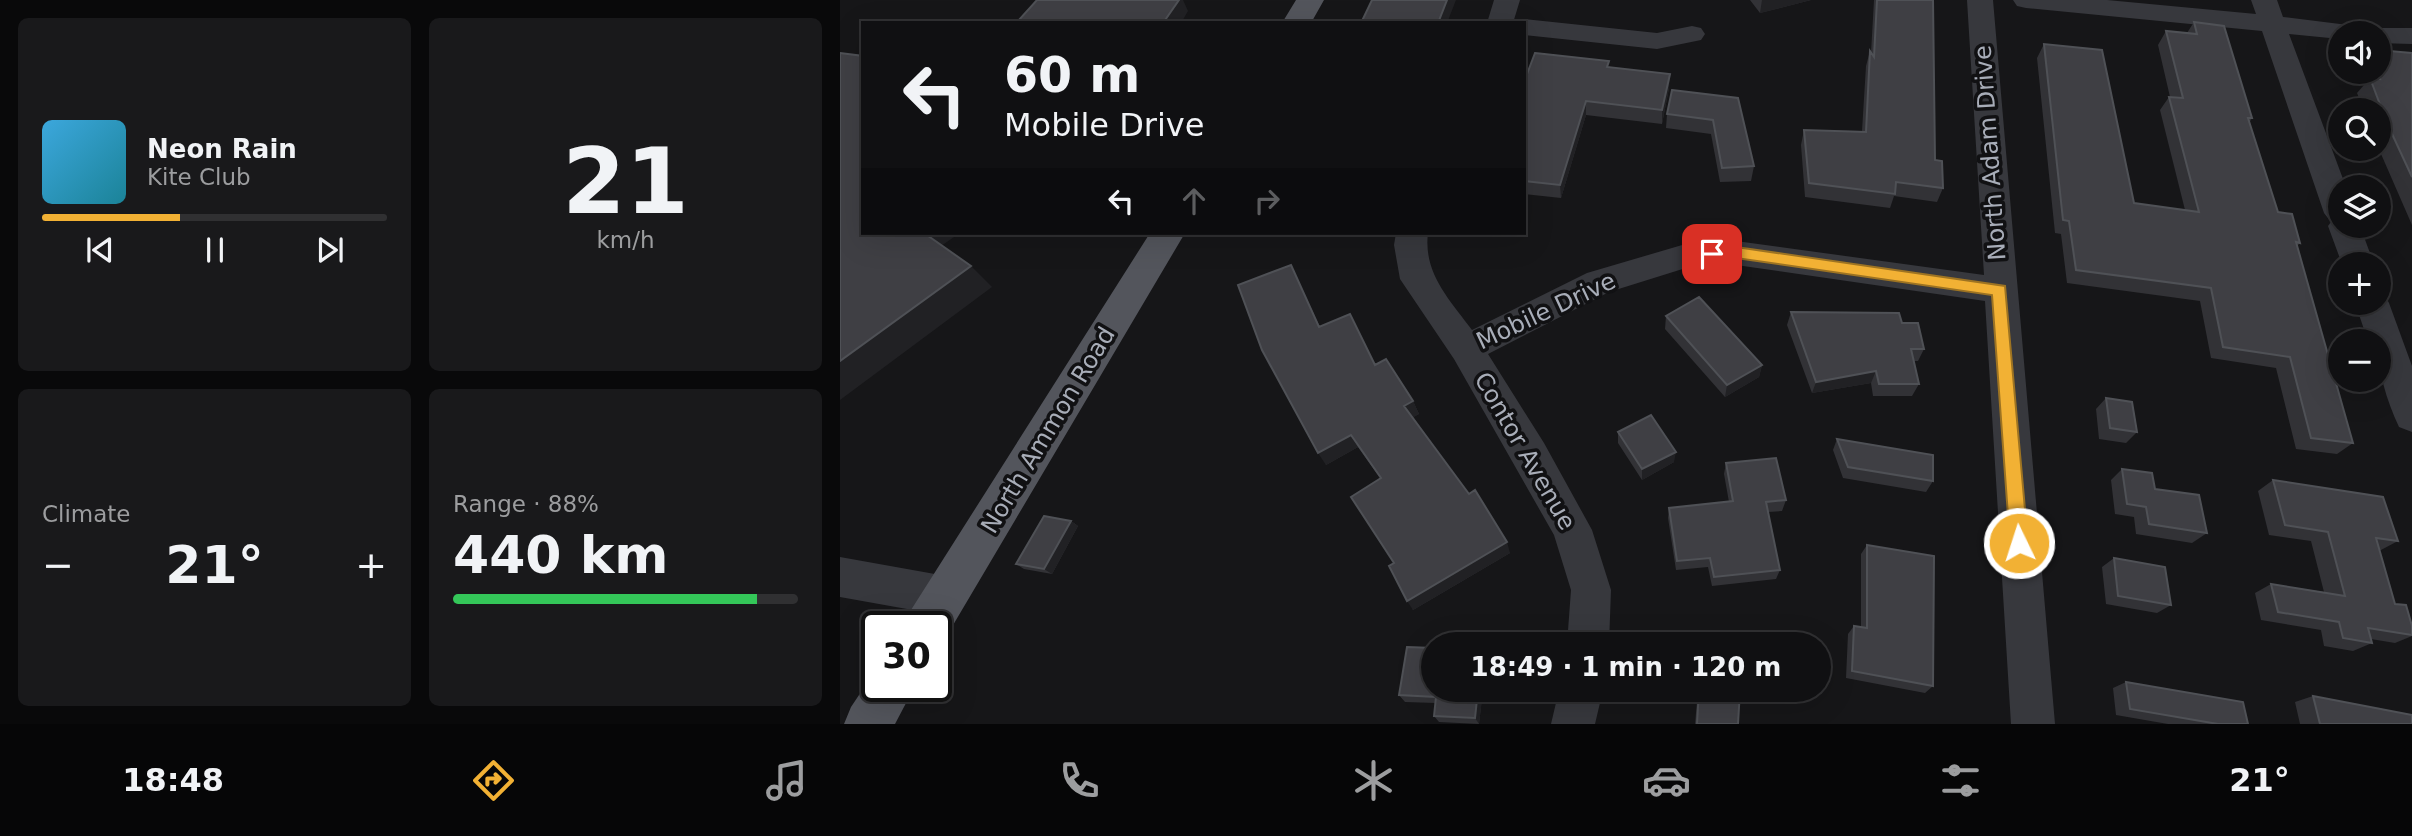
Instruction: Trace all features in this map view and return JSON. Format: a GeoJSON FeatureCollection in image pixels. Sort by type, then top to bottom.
{"type":"FeatureCollection","features":[{"type":"Feature","properties":{"kind":"main road"},"geometry":{"type":"LineString","coordinates":[[1297,21],[1310,0]]}},
{"type":"Feature","properties":{"kind":"main road","name":"North Ammon Road"},"geometry":{"type":"LineString","coordinates":[[937,611],[1167,235]]}},
{"type":"Feature","properties":{"kind":"main road"},"geometry":{"type":"LineString","coordinates":[[868,724],[881,702]]}},
{"type":"Feature","properties":{"kind":"street"},"geometry":{"type":"LineString","coordinates":[[1501,21],[1507,0]]}},
{"type":"Feature","properties":{"kind":"street","name":"North Adam Drive"},"geometry":{"type":"LineString","coordinates":[[1980,0],[2033,724]]}},
{"type":"Feature","properties":{"kind":"street"},"geometry":{"type":"LineString","coordinates":[[2026,0],[2269,13],[2328,26]]}},
{"type":"Feature","properties":{"kind":"street"},"geometry":{"type":"LineString","coordinates":[[2269,13],[2328,179]]}},
{"type":"Feature","properties":{"kind":"street"},"geometry":{"type":"LineString","coordinates":[[1526,27],[1657,41],[1692,34]]}},
{"type":"Feature","properties":{"kind":"street"},"geometry":{"type":"LineString","coordinates":[[2391,35],[2412,36]]}},
{"type":"Feature","properties":{"kind":"street","name":"Contor Avenue"},"geometry":{"type":"LineString","coordinates":[[1412,235],[1410,245],[1416,279],[1466,349],[1531,455],[1572,530],[1591,590],[1589,632]]}},
{"type":"Feature","properties":{"kind":"street","name":"Mobile Drive"},"geometry":{"type":"LineString","coordinates":[[1466,349],[1599,282],[1689,255],[1736,253],[2000,290]]}},
{"type":"Feature","properties":{"kind":"street"},"geometry":{"type":"LineString","coordinates":[[2376,315],[2412,416]]}},
{"type":"Feature","properties":{"kind":"street"},"geometry":{"type":"LineString","coordinates":[[840,577],[937,611]]}},
{"type":"Feature","properties":{"kind":"street"},"geometry":{"type":"LineString","coordinates":[[1573,724],[1578,702]]}},
{"type":"Feature","properties":{"kind":"building"},"geometry":{"type":"Polygon","coordinates":[[[1037,0],[1179,0],[1164,21],[1018,21],[1037,0]]]}},
{"type":"Feature","properties":{"kind":"building"},"geometry":{"type":"Polygon","coordinates":[[[1372,0],[1447,0],[1439,21],[1362,21],[1372,0]]]}},
{"type":"Feature","properties":{"kind":"building"},"geometry":{"type":"Polygon","coordinates":[[[1877,0],[1933,0],[1935,160],[1942,161],[1943,188],[1896,182],[1895,194],[1809,183],[1804,130],[1866,132],[1870,51],[1874,57],[1877,0]]]}},
{"type":"Feature","properties":{"kind":"building"},"geometry":{"type":"Polygon","coordinates":[[[2194,22],[2224,26],[2252,118],[2248,118],[2278,212],[2292,214],[2300,243],[2296,242],[2328,355],[2328,392],[2339,392],[2353,443],[2311,438],[2290,357],[2223,347],[2211,288],[2076,270],[2069,221],[2063,220],[2044,44],[2102,50],[2134,203],[2199,212],[2169,97],[2183,98],[2166,31],[2197,34],[2194,22]]]}},
{"type":"Feature","properties":{"kind":"building"},"geometry":{"type":"Polygon","coordinates":[[[2391,51],[2412,53],[2412,177],[2391,132],[2391,98],[2378,98],[2372,84],[2391,84],[2391,51]]]}},
{"type":"Feature","properties":{"kind":"building"},"geometry":{"type":"Polygon","coordinates":[[[840,53],[861,56],[861,235],[927,235],[971,266],[840,361],[840,53]]]}},
{"type":"Feature","properties":{"kind":"building"},"geometry":{"type":"Polygon","coordinates":[[[1535,53],[1609,61],[1607,67],[1670,74],[1662,110],[1586,101],[1560,185],[1526,181],[1526,77],[1535,53]]]}},
{"type":"Feature","properties":{"kind":"building"},"geometry":{"type":"Polygon","coordinates":[[[1672,90],[1738,98],[1754,166],[1722,168],[1713,120],[1667,114],[1672,90]]]}},
{"type":"Feature","properties":{"kind":"building"},"geometry":{"type":"Polygon","coordinates":[[[1291,265],[1319,327],[1350,314],[1375,365],[1386,359],[1413,401],[1404,406],[1469,494],[1475,490],[1507,542],[1407,601],[1389,566],[1394,563],[1351,497],[1381,478],[1351,435],[1318,453],[1262,350],[1238,285],[1291,265]]]}},
{"type":"Feature","properties":{"kind":"building"},"geometry":{"type":"Polygon","coordinates":[[[1699,297],[1762,365],[1727,385],[1666,316],[1699,297]]]}},
{"type":"Feature","properties":{"kind":"building"},"geometry":{"type":"Polygon","coordinates":[[[1791,312],[1899,313],[1902,323],[1918,323],[1924,349],[1911,349],[1919,384],[1879,384],[1876,371],[1816,382],[1791,312]]]}},
{"type":"Feature","properties":{"kind":"building"},"geometry":{"type":"Polygon","coordinates":[[[2106,398],[2132,402],[2137,432],[2110,428],[2106,398]]]}},
{"type":"Feature","properties":{"kind":"building"},"geometry":{"type":"Polygon","coordinates":[[[1651,415],[1676,452],[1642,469],[1618,432],[1651,415]]]}},
{"type":"Feature","properties":{"kind":"building"},"geometry":{"type":"Polygon","coordinates":[[[1837,439],[1933,455],[1933,481],[1848,467],[1837,439]]]}},
{"type":"Feature","properties":{"kind":"building"},"geometry":{"type":"Polygon","coordinates":[[[1776,458],[1786,500],[1766,502],[1780,570],[1714,577],[1710,558],[1677,561],[1669,508],[1733,501],[1726,463],[1776,458]]]}},
{"type":"Feature","properties":{"kind":"building"},"geometry":{"type":"Polygon","coordinates":[[[2122,469],[2152,473],[2155,489],[2199,495],[2207,533],[2149,524],[2146,507],[2127,504],[2122,469]]]}},
{"type":"Feature","properties":{"kind":"building"},"geometry":{"type":"Polygon","coordinates":[[[2273,480],[2383,497],[2398,541],[2376,538],[2395,604],[2406,605],[2412,635],[2368,628],[2372,643],[2343,638],[2339,622],[2278,612],[2271,584],[2345,596],[2328,532],[2285,525],[2273,480]]]}},
{"type":"Feature","properties":{"kind":"building"},"geometry":{"type":"Polygon","coordinates":[[[1044,516],[1071,521],[1044,569],[1016,564],[1044,516]]]}},
{"type":"Feature","properties":{"kind":"building"},"geometry":{"type":"Polygon","coordinates":[[[1867,545],[1934,556],[1933,686],[1852,671],[1854,626],[1867,628],[1867,545]]]}},
{"type":"Feature","properties":{"kind":"building"},"geometry":{"type":"Polygon","coordinates":[[[2114,558],[2165,567],[2171,605],[2118,596],[2114,558]]]}},
{"type":"Feature","properties":{"kind":"building"},"geometry":{"type":"Polygon","coordinates":[[[1407,647],[1421,648],[1421,696],[1399,695],[1407,647]]]}},
{"type":"Feature","properties":{"kind":"building"},"geometry":{"type":"Polygon","coordinates":[[[2126,682],[2243,702],[2248,724],[2218,724],[2130,709],[2126,682]]]}},
{"type":"Feature","properties":{"kind":"building"},"geometry":{"type":"Polygon","coordinates":[[[2313,696],[2412,715],[2412,724],[2320,724],[2313,696]]]}},
{"type":"Feature","properties":{"kind":"building"},"geometry":{"type":"Polygon","coordinates":[[[1435,702],[1477,702],[1475,718],[1434,716],[1435,702]]]}},
{"type":"Feature","properties":{"kind":"building"},"geometry":{"type":"Polygon","coordinates":[[[1698,702],[1739,702],[1738,724],[1697,724],[1698,702]]]}},
{"type":"Feature","properties":{"kind":"route"},"geometry":{"type":"LineString","coordinates":[[1712,254],[1736,253],[2000,290],[2019,543]]}}]}
